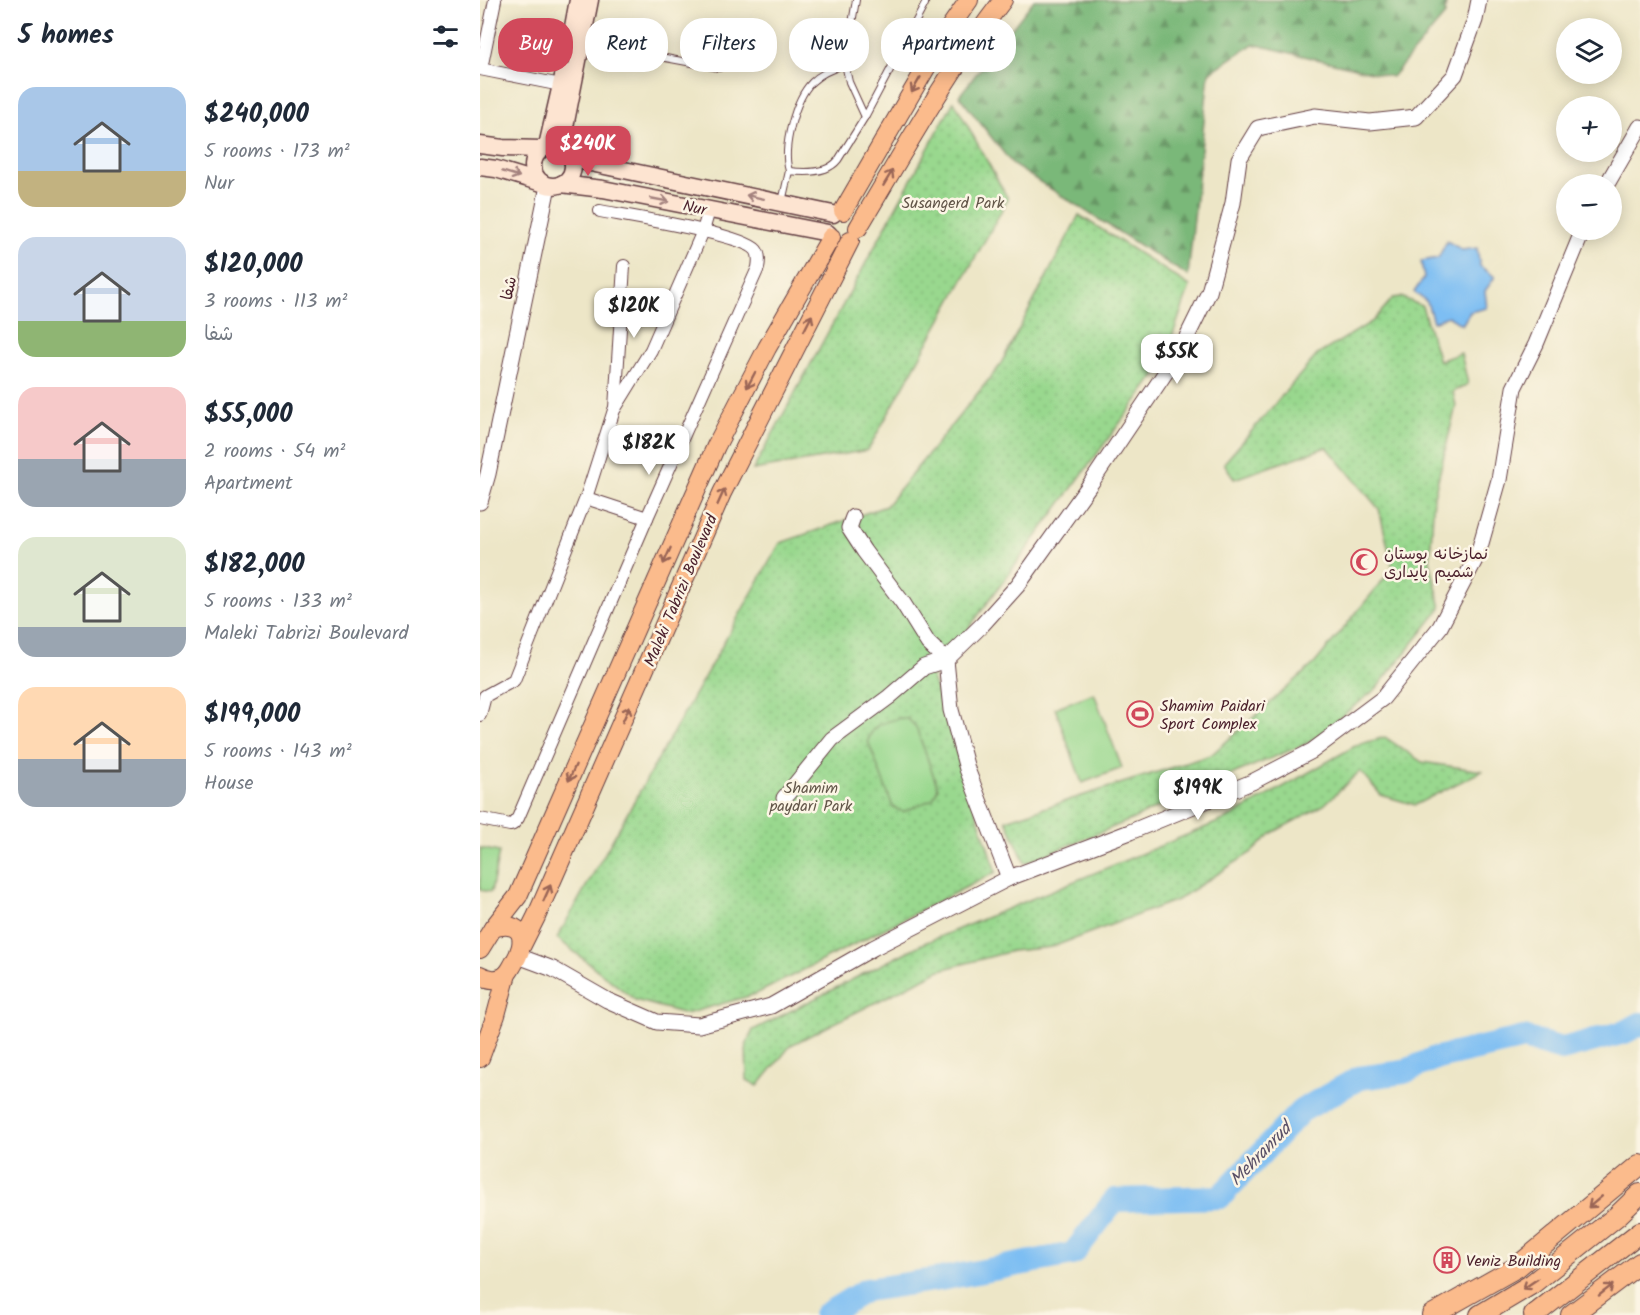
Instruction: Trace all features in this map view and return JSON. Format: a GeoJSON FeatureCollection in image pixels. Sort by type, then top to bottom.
{"type":"FeatureCollection","features":[{"type":"Feature","properties":{"kind":"highway"},"geometry":{"type":"LineString","coordinates":[[1432,1315],[1517,1268],[1640,1165]]}},
{"type":"Feature","properties":{"kind":"highway"},"geometry":{"type":"LineString","coordinates":[[1480,1315],[1532,1284],[1617,1216],[1640,1194]]}},
{"type":"Feature","properties":{"kind":"highway"},"geometry":{"type":"LineString","coordinates":[[1536,1315],[1640,1232]]}},
{"type":"Feature","properties":{"kind":"highway"},"geometry":{"type":"LineString","coordinates":[[1571,1315],[1640,1263]]}},
{"type":"Feature","properties":{"kind":"main road"},"geometry":{"type":"LineString","coordinates":[[555,149],[536,153],[532,166],[537,179],[550,184],[567,181],[573,169],[555,149],[561,85],[578,0]]}},
{"type":"Feature","properties":{"kind":"main road"},"geometry":{"type":"LineString","coordinates":[[555,149],[590,0]]}},
{"type":"Feature","properties":{"kind":"main road"},"geometry":{"type":"LineString","coordinates":[[838,213],[848,212],[856,218],[854,235],[840,242],[830,235],[828,223],[838,213],[948,30],[969,0]]}},
{"type":"Feature","properties":{"kind":"main road","name":"Maleki Tabrizi Boulevard"},"geometry":{"type":"LineString","coordinates":[[480,1058],[496,1015],[507,974],[546,896],[722,493],[854,235],[943,85],[1003,0]]}},
{"type":"Feature","properties":{"kind":"main road","name":"Nur"},"geometry":{"type":"LineString","coordinates":[[480,145],[555,149],[586,162],[838,213]]}},
{"type":"Feature","properties":{"kind":"main road","name":"Nur"},"geometry":{"type":"LineString","coordinates":[[480,167],[496,169],[550,184],[603,189],[830,235]]}},
{"type":"Feature","properties":{"kind":"main road","name":"Maleki Tabrizi Boulevard"},"geometry":{"type":"LineString","coordinates":[[480,949],[518,896],[716,446],[830,235]]}},
{"type":"Feature","properties":{"kind":"main road"},"geometry":{"type":"LineString","coordinates":[[493,928],[510,925],[517,928],[521,933],[520,950]]}},
{"type":"Feature","properties":{"kind":"main road"},"geometry":{"type":"LineString","coordinates":[[480,977],[501,979],[507,974]]}},
{"type":"Feature","properties":{"kind":"street"},"geometry":{"type":"LineString","coordinates":[[495,0],[480,69],[561,85]]}},
{"type":"Feature","properties":{"kind":"street"},"geometry":{"type":"LineString","coordinates":[[784,798],[832,739],[924,667],[946,660],[982,626],[1018,585],[1091,483],[1180,351],[1209,292],[1233,204],[1239,159],[1258,128],[1315,116],[1370,122],[1416,117],[1455,75],[1475,20],[1479,0]]}},
{"type":"Feature","properties":{"kind":"street"},"geometry":{"type":"LineString","coordinates":[[1613,174],[1640,127]]}},
{"type":"Feature","properties":{"kind":"street","name":"شفا"},"geometry":{"type":"LineString","coordinates":[[480,502],[550,184]]}},
{"type":"Feature","properties":{"kind":"street"},"geometry":{"type":"LineString","coordinates":[[614,410],[651,350],[710,210]]}},
{"type":"Feature","properties":{"kind":"street"},"geometry":{"type":"LineString","coordinates":[[480,819],[510,825],[518,818],[760,260],[756,250],[748,244],[703,231],[600,211]]}},
{"type":"Feature","properties":{"kind":"street"},"geometry":{"type":"LineString","coordinates":[[520,950],[607,1000],[657,1022],[699,1025],[771,1006],[873,948],[1009,878],[1252,782],[1312,752],[1383,698],[1440,627],[1479,554],[1498,480],[1514,388],[1536,344],[1579,240]]}},
{"type":"Feature","properties":{"kind":"street"},"geometry":{"type":"LineString","coordinates":[[480,715],[485,696],[514,680],[586,498],[614,410],[624,266]]}},
{"type":"Feature","properties":{"kind":"street"},"geometry":{"type":"LineString","coordinates":[[586,498],[647,518]]}},
{"type":"Feature","properties":{"kind":"street"},"geometry":{"type":"LineString","coordinates":[[853,517],[849,528],[903,603],[928,643],[946,660],[951,710],[967,768],[1009,878]]}},
{"type":"Feature","properties":{"kind":"lane"},"geometry":{"type":"LineString","coordinates":[[853,18],[856,0]]}},
{"type":"Feature","properties":{"kind":"lane"},"geometry":{"type":"LineString","coordinates":[[789,171],[813,172],[834,165],[865,117],[925,4]]}},
{"type":"Feature","properties":{"kind":"lane"},"geometry":{"type":"LineString","coordinates":[[581,42],[585,44]]}},
{"type":"Feature","properties":{"kind":"lane"},"geometry":{"type":"LineString","coordinates":[[581,42],[585,42]]}},
{"type":"Feature","properties":{"kind":"lane"},"geometry":{"type":"LineString","coordinates":[[782,203],[789,171],[787,158],[791,129],[798,104],[804,91],[825,72]]}},
{"type":"Feature","properties":{"kind":"lane"},"geometry":{"type":"LineString","coordinates":[[847,72],[865,117]]}},
{"type":"Feature","properties":{"kind":"green space"},"geometry":{"type":"Polygon","coordinates":[[[1034,0],[1446,0],[1445,15],[1392,77],[1253,44],[1209,73],[1188,276],[1013,165],[959,96],[978,72],[1016,72],[1016,23],[1034,0]]]}},
{"type":"Feature","properties":{"kind":"green space","name":"Susangerd Park"},"geometry":{"type":"Polygon","coordinates":[[[954,101],[1008,199],[868,450],[753,470],[954,101]]]}},
{"type":"Feature","properties":{"kind":"green space","name":"Shamim paydari Park"},"geometry":{"type":"Polygon","coordinates":[[[1079,215],[1190,286],[1162,366],[932,678],[996,872],[756,994],[686,1014],[635,1000],[557,938],[780,543],[886,506],[999,367],[1079,215]]]}},
{"type":"Feature","properties":{"kind":"green space"},"geometry":{"type":"Polygon","coordinates":[[[1401,297],[1422,306],[1439,361],[1461,353],[1468,384],[1453,392],[1456,406],[1434,496],[1430,561],[1441,608],[1376,689],[1308,743],[1025,863],[1006,820],[1211,755],[1315,663],[1393,568],[1379,509],[1327,447],[1234,479],[1224,463],[1317,355],[1373,321],[1393,298],[1401,297]]]}},
{"type":"Feature","properties":{"kind":"green space"},"geometry":{"type":"Polygon","coordinates":[[[1094,693],[1122,768],[1082,783],[1055,708],[1094,693]]]}},
{"type":"Feature","properties":{"kind":"green space"},"geometry":{"type":"Polygon","coordinates":[[[900,718],[908,719],[916,727],[938,788],[933,799],[903,812],[893,807],[868,741],[876,727],[900,718]]]}},
{"type":"Feature","properties":{"kind":"green space"},"geometry":{"type":"Polygon","coordinates":[[[1385,737],[1422,762],[1482,771],[1415,805],[1381,795],[1360,771],[1324,805],[1272,833],[1252,852],[1177,900],[1052,947],[1012,951],[940,970],[791,1045],[758,1086],[747,1080],[746,1045],[753,1030],[922,944],[1228,818],[1357,745],[1385,737]]]}},
{"type":"Feature","properties":{"kind":"green space"},"geometry":{"type":"Polygon","coordinates":[[[480,848],[499,852],[491,892],[480,890],[480,848]]]}},
{"type":"Feature","properties":{"kind":"water"},"geometry":{"type":"Polygon","coordinates":[[[1447,241],[1462,250],[1477,248],[1480,266],[1495,277],[1485,291],[1487,308],[1470,312],[1462,325],[1448,316],[1433,322],[1427,302],[1414,292],[1424,278],[1421,261],[1438,258],[1447,241]]]}},
{"type":"Feature","properties":{"kind":"waterway","name":"Mehranrud"},"geometry":{"type":"LineString","coordinates":[[825,1315],[866,1290],[940,1279],[1073,1254],[1115,1200],[1220,1197],[1301,1111],[1359,1078],[1404,1072],[1433,1059],[1524,1038],[1562,1049],[1625,1032],[1640,1024]]}},
{"type":"Feature","properties":{"kind":"place","name":"نمازخانه بوستان شمیم پایداری"},"geometry":{"type":"Point","coordinates":[1364,562]}},
{"type":"Feature","properties":{"kind":"place","name":"Shamim Paidari Sport Complex"},"geometry":{"type":"Point","coordinates":[1140,714]}},
{"type":"Feature","properties":{"kind":"place","name":"Veniz Building"},"geometry":{"type":"Point","coordinates":[1447,1260]}}]}
